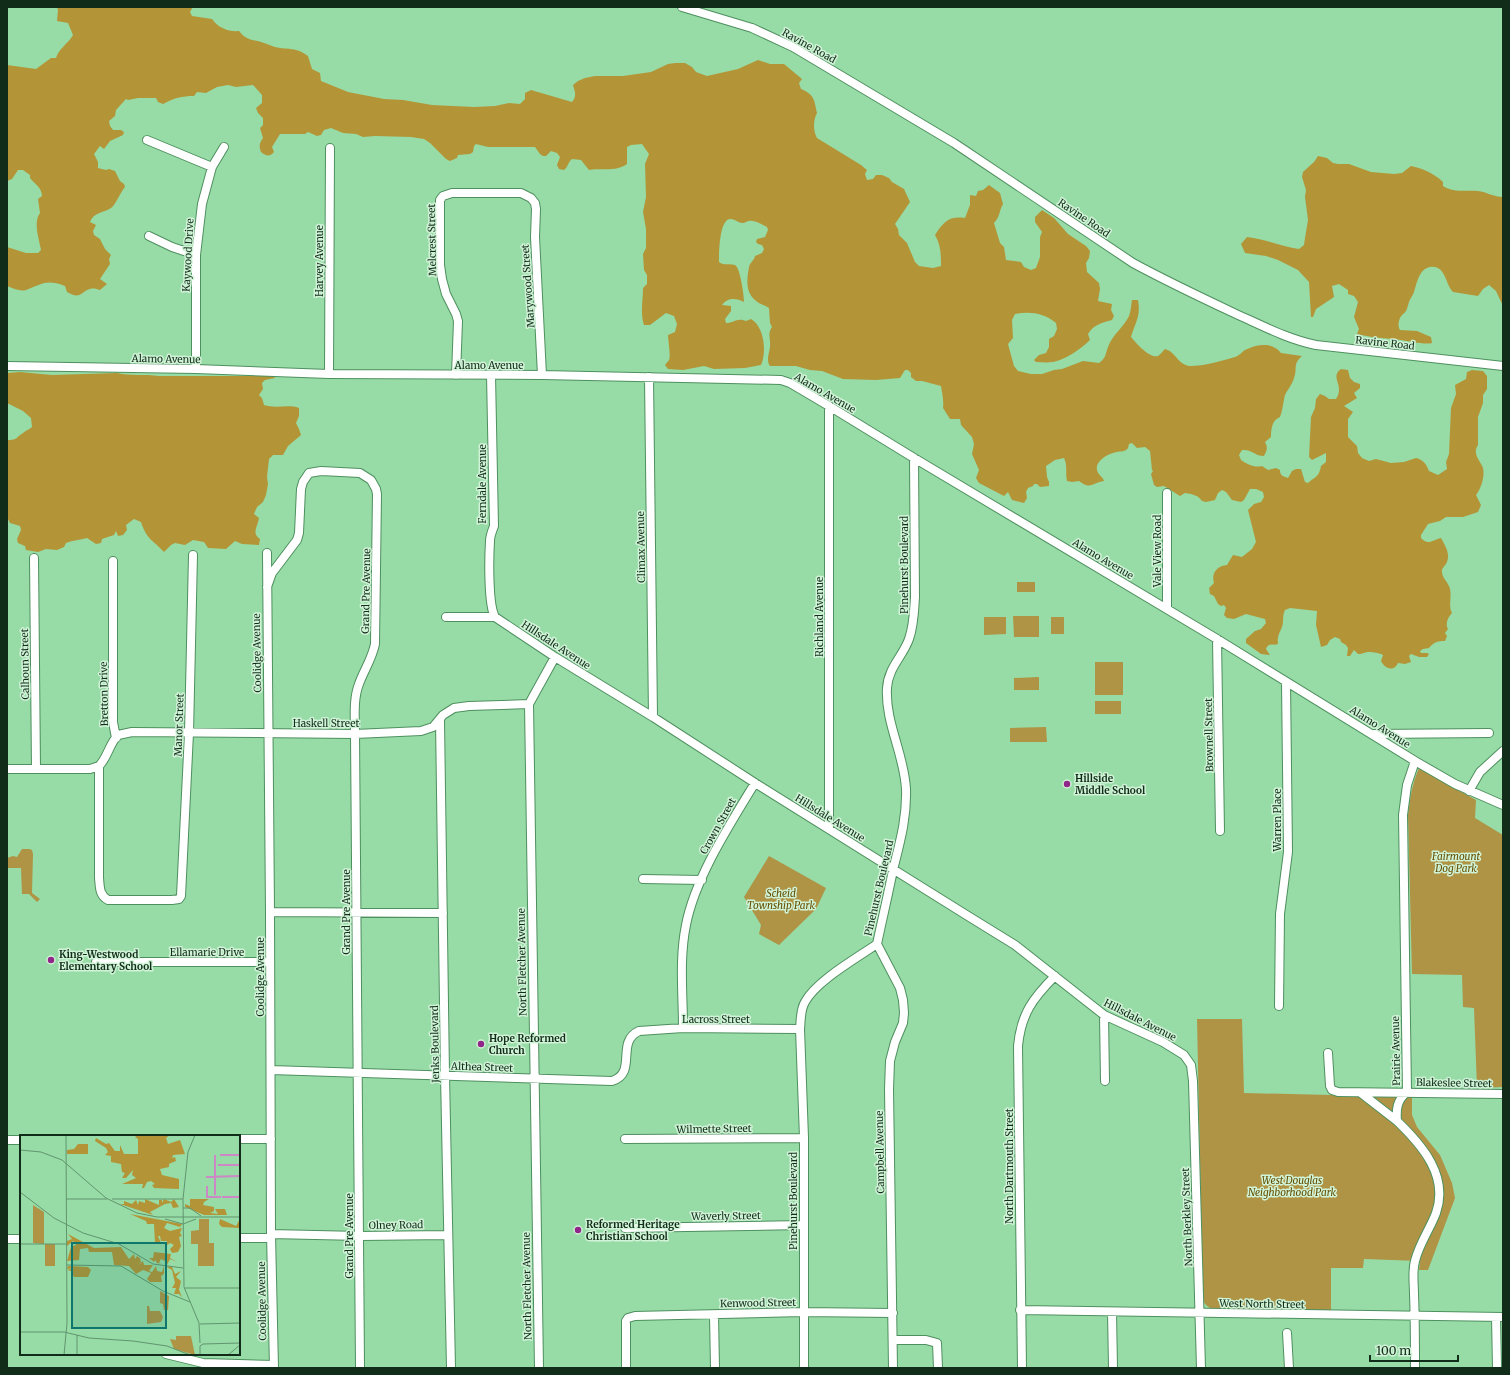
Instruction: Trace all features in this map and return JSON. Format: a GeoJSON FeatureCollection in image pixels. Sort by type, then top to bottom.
{"type":"FeatureCollection","features":[{"type":"Feature","properties":{"kind":"street","name":"Ravine Road"},"geometry":{"type":"LineString","coordinates":[[682,7],[742,24],[793,47],[954,142],[1133,263],[1165,280],[1276,332],[1296,340],[1316,345],[1503,366]]}},
{"type":"Feature","properties":{"kind":"street"},"geometry":{"type":"LineString","coordinates":[[147,140],[212,167]]}},
{"type":"Feature","properties":{"kind":"street","name":"Kaywood Drive"},"geometry":{"type":"LineString","coordinates":[[196,369],[196,255],[202,204],[212,167],[224,147]]}},
{"type":"Feature","properties":{"kind":"street","name":"Harvey Avenue"},"geometry":{"type":"LineString","coordinates":[[329,374],[330,148]]}},
{"type":"Feature","properties":{"kind":"street","name":"Marywood Street"},"geometry":{"type":"LineString","coordinates":[[442,198],[446,194],[452,193],[521,193],[531,198],[535,204],[534,237],[542,375]]}},
{"type":"Feature","properties":{"kind":"street","name":"Melcrest Street"},"geometry":{"type":"LineString","coordinates":[[442,198],[440,203],[440,265],[446,294],[458,321],[456,375]]}},
{"type":"Feature","properties":{"kind":"street"},"geometry":{"type":"LineString","coordinates":[[149,236],[172,247],[196,255]]}},
{"type":"Feature","properties":{"kind":"street","name":"Alamo Avenue"},"geometry":{"type":"LineString","coordinates":[[7,366],[196,369],[329,374],[542,375],[781,380],[790,383],[1217,639],[1415,761],[1469,791],[1503,805]]}},
{"type":"Feature","properties":{"kind":"street","name":"Ferndale Avenue"},"geometry":{"type":"LineString","coordinates":[[491,375],[494,526],[490,540],[490,596],[491,607],[495,616]]}},
{"type":"Feature","properties":{"kind":"street","name":"Climax Avenue"},"geometry":{"type":"LineString","coordinates":[[649,377],[653,717]]}},
{"type":"Feature","properties":{"kind":"street","name":"Richland Avenue"},"geometry":{"type":"LineString","coordinates":[[828,406],[829,829]]}},
{"type":"Feature","properties":{"kind":"street","name":"Pinehurst Boulevard"},"geometry":{"type":"LineString","coordinates":[[804,1368],[804,1138],[800,1029],[802,1012],[804,1002],[810,995],[832,975],[876,944],[904,827],[906,789],[902,764],[888,713],[887,688],[888,677],[891,670],[909,638],[914,616],[914,458]]}},
{"type":"Feature","properties":{"kind":"street","name":"Grand Pre Avenue"},"geometry":{"type":"LineString","coordinates":[[267,587],[272,573],[297,540],[299,533],[301,490],[306,477],[314,471],[354,473],[364,475],[371,480],[377,494],[375,644],[374,652],[358,684],[356,694],[355,734],[360,1368]]}},
{"type":"Feature","properties":{"kind":"street","name":"Vale View Road"},"geometry":{"type":"LineString","coordinates":[[1167,492],[1167,609]]}},
{"type":"Feature","properties":{"kind":"street","name":"Coolidge Avenue"},"geometry":{"type":"LineString","coordinates":[[267,553],[271,1236],[274,1366]]}},
{"type":"Feature","properties":{"kind":"street","name":"Manor Street"},"geometry":{"type":"LineString","coordinates":[[99,766],[99,878],[102,894],[108,900],[112,901],[179,899],[181,896],[189,733],[193,555]]}},
{"type":"Feature","properties":{"kind":"street","name":"Calhoun Street"},"geometry":{"type":"LineString","coordinates":[[34,558],[36,769]]}},
{"type":"Feature","properties":{"kind":"street","name":"Bretton Drive"},"geometry":{"type":"LineString","coordinates":[[99,766],[104,761],[116,738],[113,722],[113,561]]}},
{"type":"Feature","properties":{"kind":"street"},"geometry":{"type":"LineString","coordinates":[[446,617],[495,616]]}},
{"type":"Feature","properties":{"kind":"street","name":"Hillsdale Avenue"},"geometry":{"type":"LineString","coordinates":[[495,616],[555,657],[1015,945],[1104,1015],[1176,1049],[1184,1055],[1191,1066]]}},
{"type":"Feature","properties":{"kind":"street","name":"Brownell Street"},"geometry":{"type":"LineString","coordinates":[[1217,639],[1220,831]]}},
{"type":"Feature","properties":{"kind":"street","name":"North Fletcher Avenue"},"geometry":{"type":"LineString","coordinates":[[539,1368],[529,704],[555,657]]}},
{"type":"Feature","properties":{"kind":"street","name":"Warren Place"},"geometry":{"type":"LineString","coordinates":[[1279,1006],[1280,914],[1288,852],[1286,682]]}},
{"type":"Feature","properties":{"kind":"street","name":"Haskell Street"},"geometry":{"type":"LineString","coordinates":[[116,738],[118,735],[127,732],[355,734],[421,731],[433,727],[443,715],[454,708],[529,704]]}},
{"type":"Feature","properties":{"kind":"street","name":"Jenks Boulevard"},"geometry":{"type":"LineString","coordinates":[[440,720],[451,1368]]}},
{"type":"Feature","properties":{"kind":"street"},"geometry":{"type":"LineString","coordinates":[[1373,734],[1489,733]]}},
{"type":"Feature","properties":{"kind":"street"},"geometry":{"type":"LineString","coordinates":[[1469,791],[1480,772],[1503,751]]}},
{"type":"Feature","properties":{"kind":"street","name":"Prairie Avenue"},"geometry":{"type":"LineString","coordinates":[[1397,1121],[1397,1106],[1401,1098],[1407,1092],[1403,815],[1406,785],[1415,761]]}},
{"type":"Feature","properties":{"kind":"street"},"geometry":{"type":"LineString","coordinates":[[7,769],[90,769],[99,766]]}},
{"type":"Feature","properties":{"kind":"street","name":"Crown Street"},"geometry":{"type":"LineString","coordinates":[[683,1028],[682,952],[688,914],[720,842],[755,783]]}},
{"type":"Feature","properties":{"kind":"street"},"geometry":{"type":"LineString","coordinates":[[643,879],[702,880]]}},
{"type":"Feature","properties":{"kind":"street"},"geometry":{"type":"LineString","coordinates":[[270,912],[443,913]]}},
{"type":"Feature","properties":{"kind":"street","name":"Campbell Avenue"},"geometry":{"type":"LineString","coordinates":[[876,944],[900,988],[904,1000],[904,1013],[890,1061],[889,1089],[893,1368]]}},
{"type":"Feature","properties":{"kind":"street","name":"Ellamarie Drive"},"geometry":{"type":"LineString","coordinates":[[96,962],[270,962]]}},
{"type":"Feature","properties":{"kind":"street","name":"North Dartmouth Street"},"geometry":{"type":"LineString","coordinates":[[1022,1368],[1020,1310],[1018,1054],[1020,1030],[1023,1020],[1032,1004],[1043,988],[1055,976]]}},
{"type":"Feature","properties":{"kind":"street"},"geometry":{"type":"LineString","coordinates":[[1104,1015],[1105,1081]]}},
{"type":"Feature","properties":{"kind":"street","name":"Lacross Street"},"geometry":{"type":"LineString","coordinates":[[632,1034],[643,1030],[683,1028],[800,1029]]}},
{"type":"Feature","properties":{"kind":"street","name":"Althea Street"},"geometry":{"type":"LineString","coordinates":[[271,1070],[603,1082],[616,1080],[624,1073],[627,1043],[632,1034]]}},
{"type":"Feature","properties":{"kind":"street","name":"Blakeslee Street"},"geometry":{"type":"LineString","coordinates":[[1328,1053],[1330,1086],[1332,1090],[1340,1092],[1503,1094]]}},
{"type":"Feature","properties":{"kind":"street","name":"North Berkley Street"},"geometry":{"type":"LineString","coordinates":[[1191,1066],[1193,1072],[1194,1097],[1201,1368]]}},
{"type":"Feature","properties":{"kind":"street"},"geometry":{"type":"LineString","coordinates":[[1361,1092],[1397,1121],[1426,1152],[1439,1182],[1438,1208],[1415,1261],[1415,1368]]}},
{"type":"Feature","properties":{"kind":"street","name":"Wilmette Street"},"geometry":{"type":"LineString","coordinates":[[625,1139],[804,1138]]}},
{"type":"Feature","properties":{"kind":"street"},"geometry":{"type":"LineString","coordinates":[[240,1139],[271,1139]]}},
{"type":"Feature","properties":{"kind":"street"},"geometry":{"type":"LineString","coordinates":[[7,1140],[20,1140]]}},
{"type":"Feature","properties":{"kind":"street","name":"Waverly Street"},"geometry":{"type":"LineString","coordinates":[[625,1228],[804,1224]]}},
{"type":"Feature","properties":{"kind":"street","name":"Olney Road"},"geometry":{"type":"LineString","coordinates":[[240,1238],[271,1236],[448,1235]]}},
{"type":"Feature","properties":{"kind":"street"},"geometry":{"type":"LineString","coordinates":[[7,1239],[20,1239]]}},
{"type":"Feature","properties":{"kind":"street","name":"West North Street"},"geometry":{"type":"LineString","coordinates":[[1020,1310],[1415,1317],[1500,1317]]}},
{"type":"Feature","properties":{"kind":"street","name":"Kenwood Street"},"geometry":{"type":"LineString","coordinates":[[626,1368],[626,1321],[631,1317],[641,1315],[714,1315],[803,1312],[893,1313]]}},
{"type":"Feature","properties":{"kind":"street"},"geometry":{"type":"LineString","coordinates":[[1112,1312],[1113,1368]]}},
{"type":"Feature","properties":{"kind":"street"},"geometry":{"type":"LineString","coordinates":[[714,1315],[715,1368]]}},
{"type":"Feature","properties":{"kind":"street"},"geometry":{"type":"LineString","coordinates":[[1497,1368],[1500,1317]]}},
{"type":"Feature","properties":{"kind":"street"},"geometry":{"type":"LineString","coordinates":[[1287,1333],[1289,1368]]}},
{"type":"Feature","properties":{"kind":"street"},"geometry":{"type":"LineString","coordinates":[[893,1340],[926,1340],[937,1343],[938,1368]]}},
{"type":"Feature","properties":{"kind":"street"},"geometry":{"type":"LineString","coordinates":[[170,1355],[202,1363],[274,1366]]}},
{"type":"Feature","properties":{"kind":"green space"},"geometry":{"type":"Polygon","coordinates":[[[1017,582],[1035,582],[1035,592],[1017,592],[1017,582]]]}},
{"type":"Feature","properties":{"kind":"green space"},"geometry":{"type":"Polygon","coordinates":[[[1013,616],[1039,616],[1039,637],[1014,637],[1013,616]]]}},
{"type":"Feature","properties":{"kind":"green space"},"geometry":{"type":"Polygon","coordinates":[[[984,617],[1006,617],[1006,634],[984,635],[984,617]]]}},
{"type":"Feature","properties":{"kind":"green space"},"geometry":{"type":"Polygon","coordinates":[[[1051,617],[1064,617],[1064,634],[1051,634],[1051,617]]]}},
{"type":"Feature","properties":{"kind":"green space"},"geometry":{"type":"Polygon","coordinates":[[[1095,662],[1123,662],[1123,695],[1095,695],[1095,662]]]}},
{"type":"Feature","properties":{"kind":"green space"},"geometry":{"type":"Polygon","coordinates":[[[1039,677],[1039,690],[1014,690],[1014,678],[1039,677]]]}},
{"type":"Feature","properties":{"kind":"green space"},"geometry":{"type":"Polygon","coordinates":[[[1095,701],[1121,701],[1121,714],[1095,714],[1095,701]]]}},
{"type":"Feature","properties":{"kind":"green space"},"geometry":{"type":"Polygon","coordinates":[[[1046,727],[1047,742],[1010,742],[1010,728],[1046,727]]]}},
{"type":"Feature","properties":{"kind":"green space","name":"Fairmount Dog Park"},"geometry":{"type":"Polygon","coordinates":[[[1419,768],[1476,800],[1475,818],[1503,835],[1503,1087],[1477,1088],[1474,1008],[1463,1007],[1462,975],[1412,974],[1408,815],[1413,786],[1419,768]]]}},
{"type":"Feature","properties":{"kind":"green space"},"geometry":{"type":"Polygon","coordinates":[[[22,849],[32,850],[32,893],[40,899],[37,902],[29,894],[22,894],[21,868],[7,868],[7,858],[13,856],[17,857],[22,849]]]}},
{"type":"Feature","properties":{"kind":"green space","name":"Scheid Township Park"},"geometry":{"type":"Polygon","coordinates":[[[769,856],[826,888],[816,909],[779,945],[759,934],[761,925],[744,897],[769,856]]]}},
{"type":"Feature","properties":{"kind":"green space","name":"West Douglas Neighborhood Park"},"geometry":{"type":"Polygon","coordinates":[[[1197,1019],[1242,1019],[1244,1093],[1412,1097],[1412,1115],[1417,1127],[1440,1155],[1452,1183],[1455,1198],[1428,1270],[1419,1270],[1420,1261],[1364,1259],[1363,1268],[1331,1268],[1331,1311],[1210,1308],[1206,1305],[1203,1301],[1197,1019]]]}},
{"type":"Feature","properties":{"kind":"shaded area"},"geometry":{"type":"Polygon","coordinates":[[[57,7],[193,7],[190,12],[192,16],[212,19],[221,27],[231,31],[239,31],[245,37],[250,39],[275,47],[296,50],[304,53],[308,56],[312,69],[320,73],[321,81],[348,92],[384,99],[403,100],[432,105],[474,107],[495,106],[509,103],[520,104],[525,99],[525,93],[531,90],[572,102],[575,96],[573,85],[585,78],[595,76],[623,76],[651,72],[668,64],[675,63],[685,63],[692,67],[696,72],[707,76],[738,69],[758,60],[770,64],[784,64],[802,79],[799,83],[801,89],[809,93],[813,98],[817,113],[814,126],[817,138],[867,170],[865,174],[867,180],[873,179],[876,175],[882,175],[889,178],[892,182],[904,189],[910,202],[895,224],[899,235],[907,243],[915,262],[919,266],[933,268],[941,266],[940,246],[935,235],[944,223],[950,219],[965,218],[970,205],[970,195],[976,196],[978,191],[983,190],[989,185],[1000,193],[1003,204],[994,223],[1000,243],[1004,247],[1006,260],[1021,262],[1024,267],[1031,270],[1036,268],[1040,257],[1040,237],[1042,232],[1035,222],[1035,217],[1042,210],[1054,218],[1068,234],[1086,246],[1090,251],[1089,258],[1086,263],[1087,272],[1099,283],[1100,289],[1098,301],[1112,304],[1111,310],[1114,316],[1112,320],[1098,324],[1093,328],[1088,334],[1090,340],[1067,357],[1052,362],[1036,362],[1034,360],[1039,355],[1046,353],[1049,347],[1049,339],[1054,336],[1057,329],[1056,323],[1042,315],[1026,313],[1015,314],[1012,320],[1013,338],[1008,344],[1014,366],[1018,371],[1031,374],[1042,374],[1062,369],[1083,361],[1099,363],[1104,358],[1112,339],[1129,316],[1132,300],[1138,300],[1139,311],[1131,337],[1143,350],[1151,355],[1158,356],[1165,349],[1186,365],[1195,366],[1230,359],[1239,355],[1245,350],[1264,345],[1273,347],[1281,353],[1302,356],[1297,362],[1295,375],[1285,395],[1280,417],[1275,420],[1271,437],[1265,442],[1267,449],[1264,456],[1245,450],[1242,450],[1239,455],[1241,460],[1248,464],[1253,466],[1262,466],[1268,470],[1276,468],[1280,470],[1282,476],[1288,478],[1292,471],[1301,469],[1305,482],[1308,483],[1317,476],[1321,466],[1326,462],[1326,453],[1312,460],[1309,457],[1311,417],[1315,408],[1316,399],[1320,394],[1329,399],[1336,399],[1339,389],[1336,376],[1338,371],[1341,369],[1348,370],[1350,378],[1354,382],[1360,384],[1360,388],[1354,393],[1357,398],[1344,406],[1353,412],[1348,419],[1348,437],[1357,446],[1358,453],[1362,458],[1369,461],[1376,459],[1391,463],[1404,462],[1416,458],[1421,460],[1427,466],[1429,471],[1438,475],[1447,469],[1446,462],[1449,454],[1451,408],[1456,394],[1455,385],[1466,379],[1467,372],[1472,370],[1483,371],[1487,376],[1487,389],[1483,395],[1483,403],[1478,417],[1478,445],[1476,448],[1477,457],[1483,468],[1482,482],[1476,495],[1481,505],[1478,512],[1463,517],[1446,517],[1440,521],[1428,524],[1421,535],[1421,538],[1426,542],[1431,542],[1441,538],[1447,551],[1447,561],[1442,571],[1450,589],[1450,607],[1452,613],[1447,621],[1448,629],[1445,633],[1447,636],[1445,641],[1436,642],[1429,648],[1420,651],[1421,653],[1429,654],[1427,657],[1419,657],[1411,654],[1409,656],[1411,662],[1405,664],[1398,663],[1394,668],[1387,668],[1381,661],[1383,655],[1374,652],[1358,654],[1354,650],[1350,656],[1347,656],[1348,648],[1341,642],[1340,639],[1335,637],[1330,640],[1327,645],[1321,647],[1316,625],[1317,611],[1290,608],[1284,612],[1283,625],[1278,637],[1278,644],[1267,647],[1266,649],[1270,655],[1261,654],[1246,643],[1246,639],[1255,631],[1261,629],[1266,623],[1265,619],[1246,614],[1234,619],[1227,618],[1224,615],[1226,608],[1224,605],[1221,606],[1218,604],[1214,596],[1210,594],[1209,588],[1214,583],[1213,576],[1218,568],[1227,565],[1233,555],[1242,557],[1252,549],[1256,542],[1248,510],[1254,504],[1261,502],[1264,497],[1263,492],[1256,489],[1250,489],[1244,500],[1241,502],[1232,500],[1226,492],[1222,490],[1218,493],[1215,500],[1206,502],[1202,501],[1197,496],[1190,494],[1185,493],[1180,496],[1164,486],[1157,487],[1154,485],[1151,474],[1153,471],[1150,451],[1145,447],[1137,448],[1132,443],[1129,444],[1126,450],[1110,454],[1100,461],[1097,470],[1104,481],[1086,485],[1079,481],[1067,481],[1066,464],[1064,458],[1055,460],[1046,466],[1049,486],[1040,487],[1037,484],[1034,484],[1028,488],[1026,492],[1027,498],[1024,503],[1012,500],[1008,492],[1004,496],[979,483],[976,478],[979,470],[972,454],[974,444],[972,437],[961,425],[960,419],[950,419],[943,408],[941,386],[916,381],[911,377],[911,373],[908,370],[905,370],[900,378],[876,380],[843,379],[822,371],[810,370],[796,366],[770,366],[768,359],[770,347],[769,334],[772,327],[770,323],[769,308],[758,303],[752,297],[748,289],[750,265],[755,256],[762,253],[764,249],[762,245],[756,242],[757,239],[765,237],[768,230],[767,227],[756,222],[749,221],[743,223],[732,219],[727,220],[724,224],[720,237],[719,262],[723,264],[735,265],[737,267],[744,302],[729,299],[724,302],[722,305],[731,306],[731,311],[725,319],[726,323],[751,319],[755,322],[759,327],[764,347],[761,365],[745,368],[714,369],[704,366],[683,370],[668,369],[665,365],[670,358],[668,335],[675,332],[677,324],[674,316],[666,313],[650,325],[644,325],[642,316],[643,288],[647,284],[643,254],[646,248],[646,229],[643,212],[646,197],[645,164],[649,154],[642,144],[627,147],[627,164],[618,168],[589,170],[581,160],[572,159],[564,170],[559,169],[557,165],[560,157],[557,153],[551,151],[546,156],[543,156],[535,147],[488,147],[476,144],[473,152],[470,154],[458,155],[457,158],[450,161],[424,139],[411,137],[363,137],[356,134],[343,133],[331,128],[324,130],[321,135],[317,136],[308,132],[305,134],[280,134],[272,147],[274,152],[271,155],[268,155],[261,152],[260,147],[263,138],[260,128],[263,125],[263,118],[258,113],[256,108],[262,103],[262,95],[253,85],[236,87],[228,85],[217,87],[206,93],[197,92],[194,96],[178,98],[163,104],[158,102],[156,98],[126,99],[116,110],[115,116],[109,121],[113,130],[121,130],[124,132],[123,135],[110,141],[104,149],[100,146],[94,154],[98,162],[98,168],[115,171],[125,187],[113,207],[96,214],[90,222],[96,225],[93,231],[94,235],[100,239],[105,249],[111,255],[109,259],[110,264],[100,279],[107,284],[100,290],[87,290],[80,295],[67,292],[65,286],[53,283],[45,283],[24,290],[16,290],[7,286],[7,247],[26,253],[38,253],[41,250],[37,221],[40,213],[38,199],[42,196],[42,193],[38,186],[30,178],[30,175],[23,170],[18,170],[12,179],[7,181],[7,65],[36,69],[51,58],[56,58],[59,51],[73,35],[68,23],[57,21],[57,7]]]}},
{"type":"Feature","properties":{"kind":"shaded area"},"geometry":{"type":"Polygon","coordinates":[[[1318,156],[1327,158],[1333,163],[1349,164],[1371,172],[1394,174],[1402,173],[1411,166],[1420,168],[1432,174],[1443,182],[1443,186],[1451,190],[1478,191],[1503,197],[1503,306],[1496,291],[1489,285],[1483,289],[1478,296],[1453,292],[1442,272],[1435,267],[1430,267],[1423,270],[1421,273],[1414,293],[1405,312],[1400,317],[1398,324],[1400,330],[1417,331],[1431,337],[1432,343],[1421,343],[1357,334],[1359,329],[1354,317],[1358,302],[1354,296],[1348,294],[1348,290],[1339,284],[1332,286],[1334,297],[1316,309],[1313,317],[1311,317],[1309,282],[1298,270],[1266,256],[1245,253],[1241,244],[1247,237],[1299,249],[1304,245],[1308,220],[1305,197],[1306,190],[1302,177],[1303,172],[1318,156]]]}},
{"type":"Feature","properties":{"kind":"shaded area"},"geometry":{"type":"Polygon","coordinates":[[[20,372],[52,375],[117,373],[159,376],[273,376],[275,378],[265,380],[262,383],[263,389],[259,395],[262,398],[264,405],[273,407],[291,406],[299,408],[299,416],[296,423],[301,435],[288,446],[283,455],[273,455],[269,459],[266,495],[263,502],[257,507],[254,514],[259,518],[255,532],[257,537],[260,539],[259,545],[242,544],[235,541],[226,549],[208,548],[204,542],[193,540],[185,545],[175,543],[164,552],[150,539],[141,522],[134,519],[126,525],[127,530],[123,535],[118,536],[116,531],[114,535],[102,539],[101,543],[96,544],[87,538],[66,543],[64,547],[57,550],[46,549],[38,552],[26,550],[25,546],[18,543],[17,539],[21,530],[20,526],[10,523],[7,517],[7,440],[15,439],[32,427],[31,418],[23,411],[7,403],[7,373],[20,372]]]}},
{"type":"Feature","properties":{"kind":"place","name":"Hillside Middle School"},"geometry":{"type":"Point","coordinates":[1067,784]}},
{"type":"Feature","properties":{"kind":"place","name":"King-Westwood Elementary School"},"geometry":{"type":"Point","coordinates":[51,960]}},
{"type":"Feature","properties":{"kind":"place","name":"Hope Reformed Church"},"geometry":{"type":"Point","coordinates":[481,1044]}},
{"type":"Feature","properties":{"kind":"place","name":"Reformed Heritage Christian School"},"geometry":{"type":"Point","coordinates":[578,1230]}}]}
